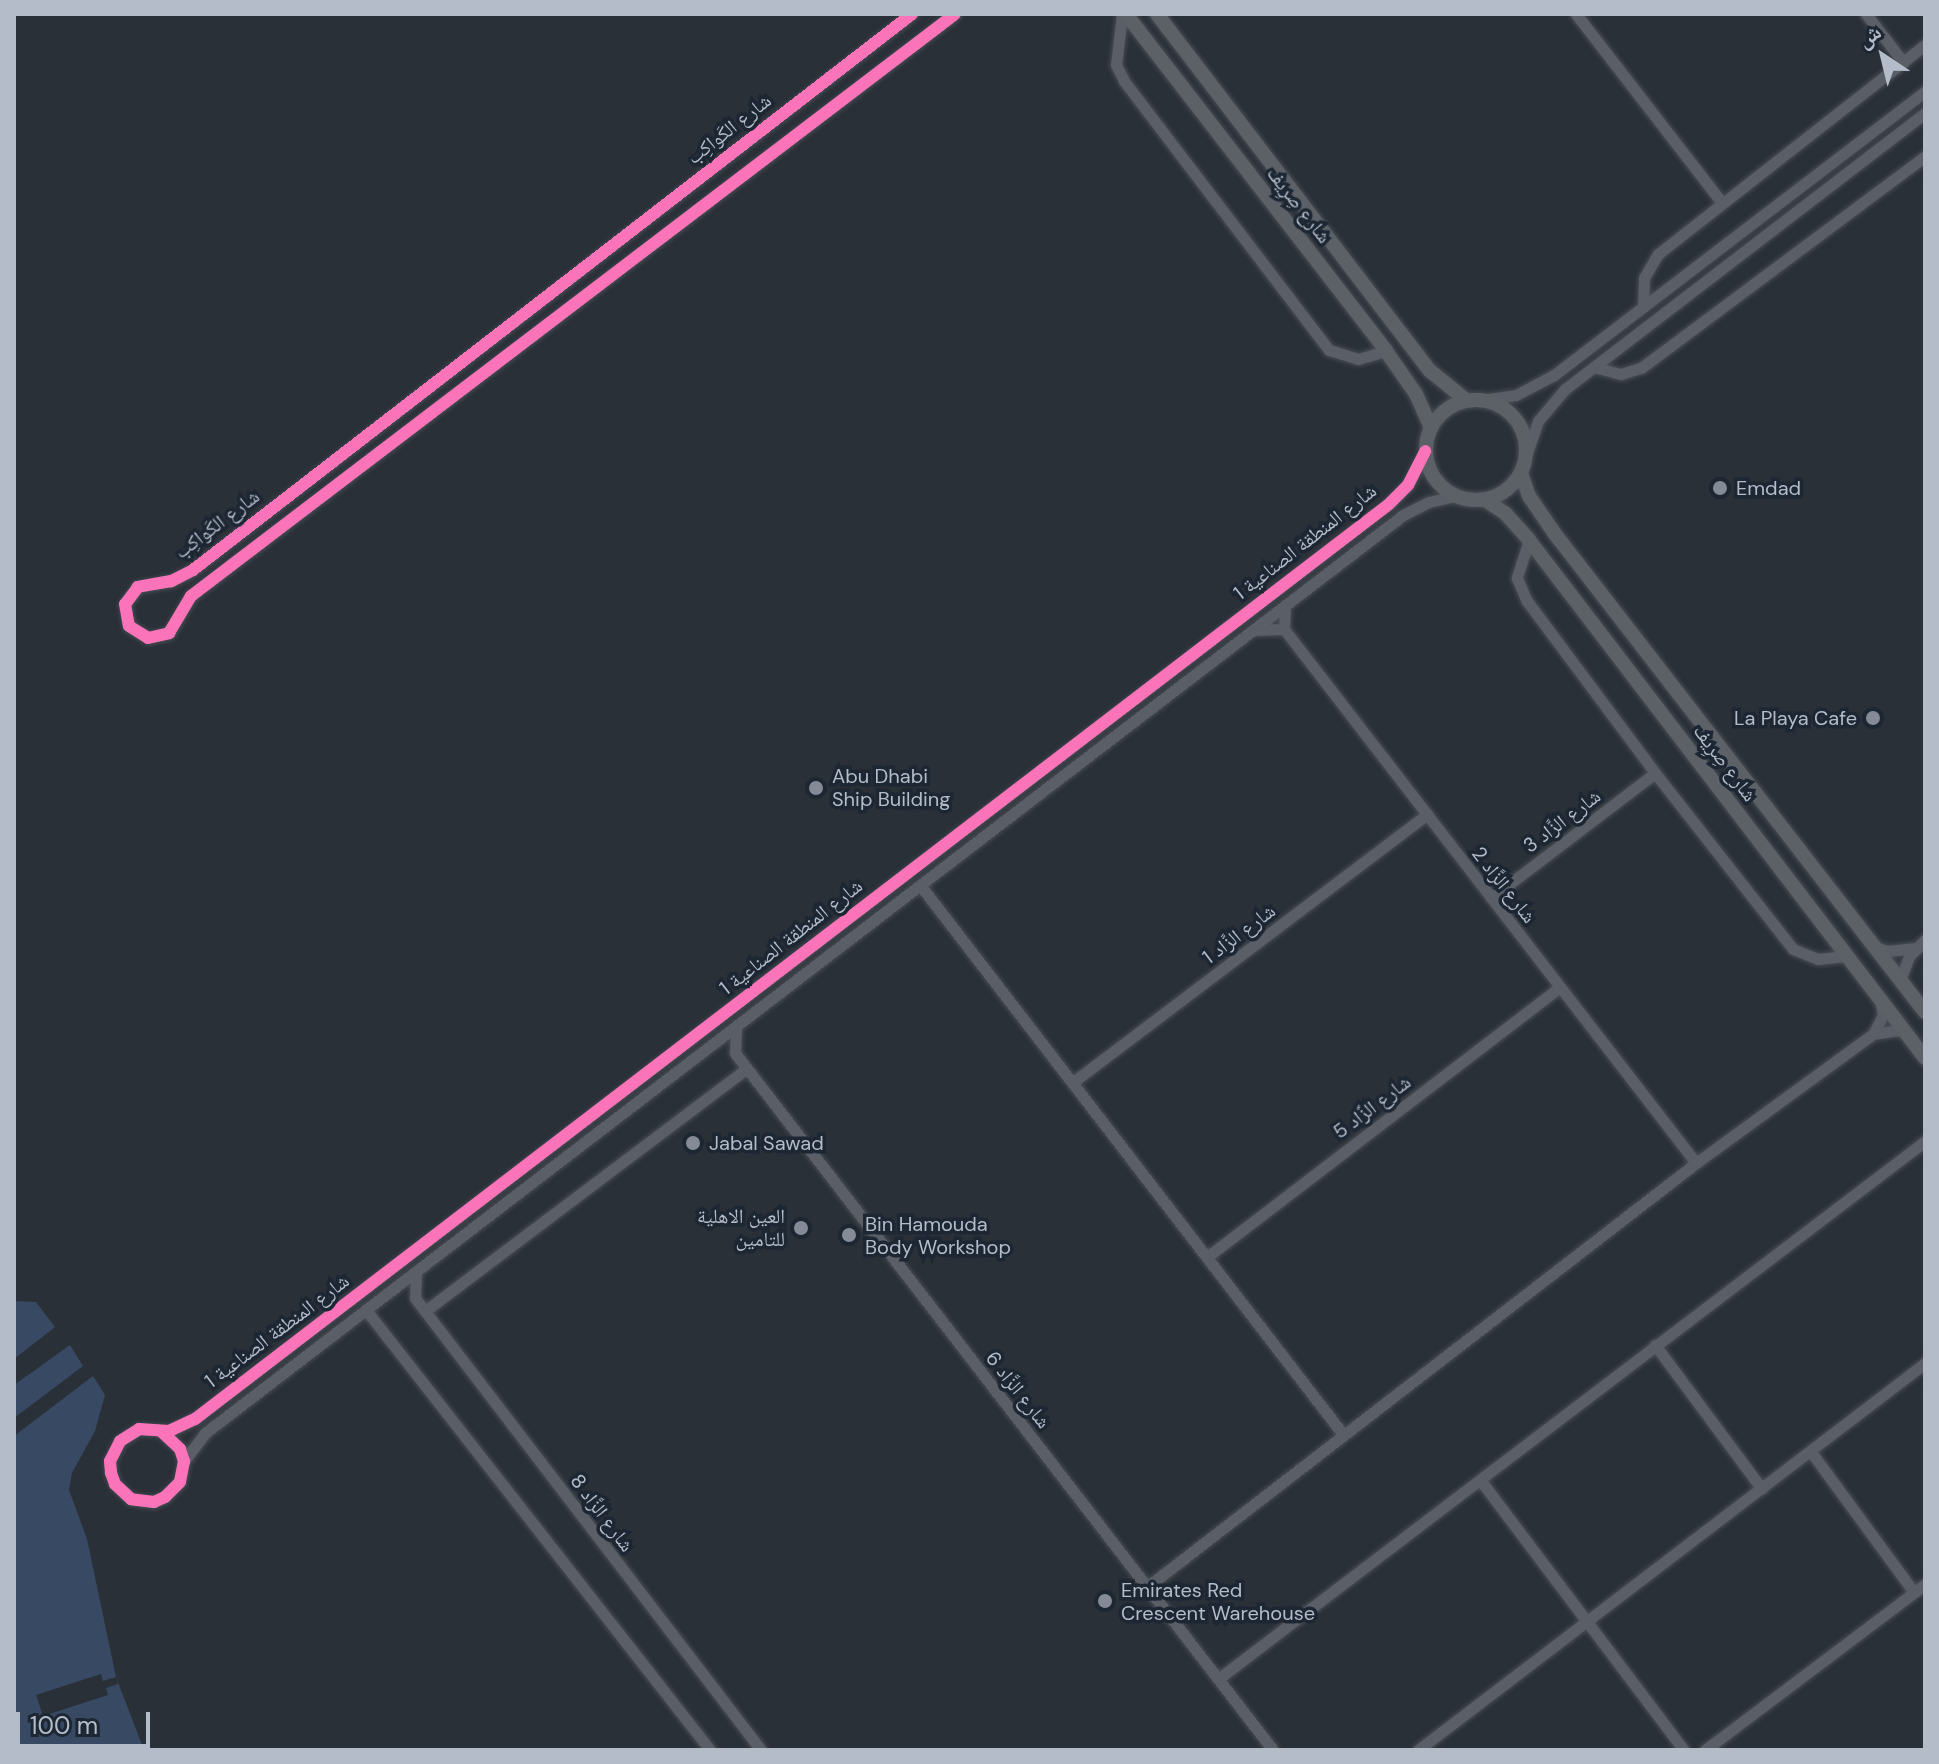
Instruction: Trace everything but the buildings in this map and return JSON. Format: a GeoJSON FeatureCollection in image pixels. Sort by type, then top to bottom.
{"type":"FeatureCollection","features":[{"type":"Feature","properties":{"kind":"main road","name":"شارع صِرِيف"},"geometry":{"type":"LineString","coordinates":[[1124,14],[1386,351],[1416,394],[1431,427]]}},
{"type":"Feature","properties":{"kind":"main road","name":"شارع صِرِيف"},"geometry":{"type":"LineString","coordinates":[[1157,14],[1429,370],[1474,400]]}},
{"type":"Feature","properties":{"kind":"main road"},"geometry":{"type":"LineString","coordinates":[[1474,400],[1510,412],[1525,440],[1526,456],[1521,473],[1512,486],[1485,500],[1455,496],[1434,478],[1425,451],[1431,427],[1440,415],[1474,400]]}},
{"type":"Feature","properties":{"kind":"main road","name":"شارع صِرِيف"},"geometry":{"type":"LineString","coordinates":[[1521,473],[1529,496],[1555,534],[1925,1012]]}},
{"type":"Feature","properties":{"kind":"main road","name":"شارع صِرِيف"},"geometry":{"type":"LineString","coordinates":[[1485,500],[1505,513],[1529,540],[1925,1058]]}},
{"type":"Feature","properties":{"kind":"street","name":"شارع الكَواكِب"},"geometry":{"type":"LineString","coordinates":[[912,14],[193,570],[171,581],[138,587],[125,604],[129,626],[148,638],[169,633],[191,596],[955,14]]}},
{"type":"Feature","properties":{"kind":"street"},"geometry":{"type":"LineString","coordinates":[[1124,14],[1116,65],[1124,81],[1326,346],[1339,356],[1358,359],[1386,351]]}},
{"type":"Feature","properties":{"kind":"street"},"geometry":{"type":"LineString","coordinates":[[1576,14],[1722,203]]}},
{"type":"Feature","properties":{"kind":"street"},"geometry":{"type":"LineString","coordinates":[[1866,14],[1903,62]]}},
{"type":"Feature","properties":{"kind":"street"},"geometry":{"type":"LineString","coordinates":[[1643,307],[1644,278],[1650,264],[1722,203],[1925,45]]}},
{"type":"Feature","properties":{"kind":"street"},"geometry":{"type":"LineString","coordinates":[[1474,400],[1499,399],[1533,388],[1925,91]]}},
{"type":"Feature","properties":{"kind":"street"},"geometry":{"type":"LineString","coordinates":[[1526,456],[1532,433],[1547,406],[1925,113]]}},
{"type":"Feature","properties":{"kind":"street"},"geometry":{"type":"LineString","coordinates":[[1594,367],[1621,374],[1641,368],[1925,156]]}},
{"type":"Feature","properties":{"kind":"street","name":"شارع المنطقة الصناعية 1"},"geometry":{"type":"LineString","coordinates":[[1425,451],[1408,485],[1389,504],[195,1419],[162,1432],[139,1429],[120,1441],[110,1461],[115,1484],[131,1499],[154,1502],[174,1491],[184,1472],[184,1461],[205,1433],[1411,510],[1455,496]]}},
{"type":"Feature","properties":{"kind":"street"},"geometry":{"type":"LineString","coordinates":[[1529,540],[1517,578],[1527,601],[1655,773],[1793,949],[1804,957],[1818,959],[1847,956]]}},
{"type":"Feature","properties":{"kind":"street"},"geometry":{"type":"LineString","coordinates":[[1253,630],[1284,629],[1285,605]]}},
{"type":"Feature","properties":{"kind":"street","name":"شارع الزَّاد 2"},"geometry":{"type":"LineString","coordinates":[[1284,629],[1696,1163]]}},
{"type":"Feature","properties":{"kind":"street","name":"شارع الزَّاد 3"},"geometry":{"type":"LineString","coordinates":[[1491,898],[1655,773]]}},
{"type":"Feature","properties":{"kind":"street","name":"شارع الزَّاد 1"},"geometry":{"type":"LineString","coordinates":[[1073,1082],[1427,814]]}},
{"type":"Feature","properties":{"kind":"street"},"geometry":{"type":"LineString","coordinates":[[920,885],[1342,1433]]}},
{"type":"Feature","properties":{"kind":"street"},"geometry":{"type":"LineString","coordinates":[[1875,947],[1887,951],[1920,944]]}},
{"type":"Feature","properties":{"kind":"street"},"geometry":{"type":"LineString","coordinates":[[1900,980],[1920,944]]}},
{"type":"Feature","properties":{"kind":"street","name":"شارع الزَّاد 5"},"geometry":{"type":"LineString","coordinates":[[1207,1257],[1560,987]]}},
{"type":"Feature","properties":{"kind":"street"},"geometry":{"type":"LineString","coordinates":[[1873,1034],[1883,1015],[1880,999]]}},
{"type":"Feature","properties":{"kind":"street"},"geometry":{"type":"LineString","coordinates":[[702,1052],[735,1053],[733,1042],[736,1026]]}},
{"type":"Feature","properties":{"kind":"street"},"geometry":{"type":"LineString","coordinates":[[1147,1587],[1342,1433],[1696,1163],[1873,1034],[1885,1030],[1906,1033]]}},
{"type":"Feature","properties":{"kind":"street","name":"شارع الزَّاد 6"},"geometry":{"type":"LineString","coordinates":[[735,1053],[1273,1750]]}},
{"type":"Feature","properties":{"kind":"street"},"geometry":{"type":"LineString","coordinates":[[425,1311],[747,1068]]}},
{"type":"Feature","properties":{"kind":"street"},"geometry":{"type":"LineString","coordinates":[[1218,1679],[1925,1141]]}},
{"type":"Feature","properties":{"kind":"street"},"geometry":{"type":"LineString","coordinates":[[388,1293],[415,1298],[416,1272]]}},
{"type":"Feature","properties":{"kind":"street","name":"شارع الزَّاد 8"},"geometry":{"type":"LineString","coordinates":[[415,1298],[761,1750]]}},
{"type":"Feature","properties":{"kind":"street"},"geometry":{"type":"LineString","coordinates":[[366,1310],[710,1750]]}},
{"type":"Feature","properties":{"kind":"street"},"geometry":{"type":"LineString","coordinates":[[1655,1345],[1762,1489]]}},
{"type":"Feature","properties":{"kind":"street"},"geometry":{"type":"LineString","coordinates":[[1418,1750],[1925,1363]]}},
{"type":"Feature","properties":{"kind":"street"},"geometry":{"type":"LineString","coordinates":[[162,1432],[173,1438],[184,1461]]}},
{"type":"Feature","properties":{"kind":"street"},"geometry":{"type":"LineString","coordinates":[[1811,1452],[1914,1592]]}},
{"type":"Feature","properties":{"kind":"street"},"geometry":{"type":"LineString","coordinates":[[1481,1481],[1684,1750]]}},
{"type":"Feature","properties":{"kind":"street"},"geometry":{"type":"LineString","coordinates":[[1705,1750],[1925,1584]]}},
{"type":"Feature","properties":{"kind":"water"},"geometry":{"type":"Polygon","coordinates":[[[14,1301],[36,1302],[55,1327],[14,1359],[14,1301]]]}},
{"type":"Feature","properties":{"kind":"water"},"geometry":{"type":"Polygon","coordinates":[[[70,1345],[83,1366],[14,1418],[14,1385],[70,1345]]]}},
{"type":"Feature","properties":{"kind":"water"},"geometry":{"type":"Polygon","coordinates":[[[93,1376],[105,1395],[95,1431],[72,1473],[69,1490],[87,1539],[116,1677],[144,1750],[14,1750],[14,1436],[93,1376]]]}},
{"type":"Feature","properties":{"kind":"pier"},"geometry":{"type":"Polygon","coordinates":[[[101,1674],[103,1681],[116,1677],[118,1684],[106,1688],[108,1695],[43,1716],[36,1695],[101,1674]]]}},
{"type":"Feature","properties":{"kind":"cycle path"},"geometry":{"type":"LineString","coordinates":[[912,14],[193,570],[171,581],[138,587],[125,604],[129,626],[148,638],[169,633],[191,596],[955,14]]}},
{"type":"Feature","properties":{"kind":"cycle path"},"geometry":{"type":"LineString","coordinates":[[162,1432],[180,1449],[184,1461],[180,1482],[165,1497],[154,1502],[131,1499],[115,1484],[111,1473],[110,1461],[120,1441],[139,1429],[169,1431],[195,1419],[1389,504],[1408,485],[1425,451]]}},
{"type":"Feature","properties":{"kind":"place","name":"Emdad"},"geometry":{"type":"Point","coordinates":[1720,488]}},
{"type":"Feature","properties":{"kind":"place","name":"La Playa Cafe"},"geometry":{"type":"Point","coordinates":[1873,718]}},
{"type":"Feature","properties":{"kind":"place","name":"Abu Dhabi Ship Building"},"geometry":{"type":"Point","coordinates":[816,788]}},
{"type":"Feature","properties":{"kind":"place","name":"Jabal Sawad"},"geometry":{"type":"Point","coordinates":[693,1143]}},
{"type":"Feature","properties":{"kind":"place","name":"العين الاهلية للتامين"},"geometry":{"type":"Point","coordinates":[801,1228]}},
{"type":"Feature","properties":{"kind":"place","name":"Bin Hamouda Body Workshop"},"geometry":{"type":"Point","coordinates":[849,1235]}},
{"type":"Feature","properties":{"kind":"place","name":"Emirates Red Crescent Warehouse"},"geometry":{"type":"Point","coordinates":[1105,1601]}}]}
